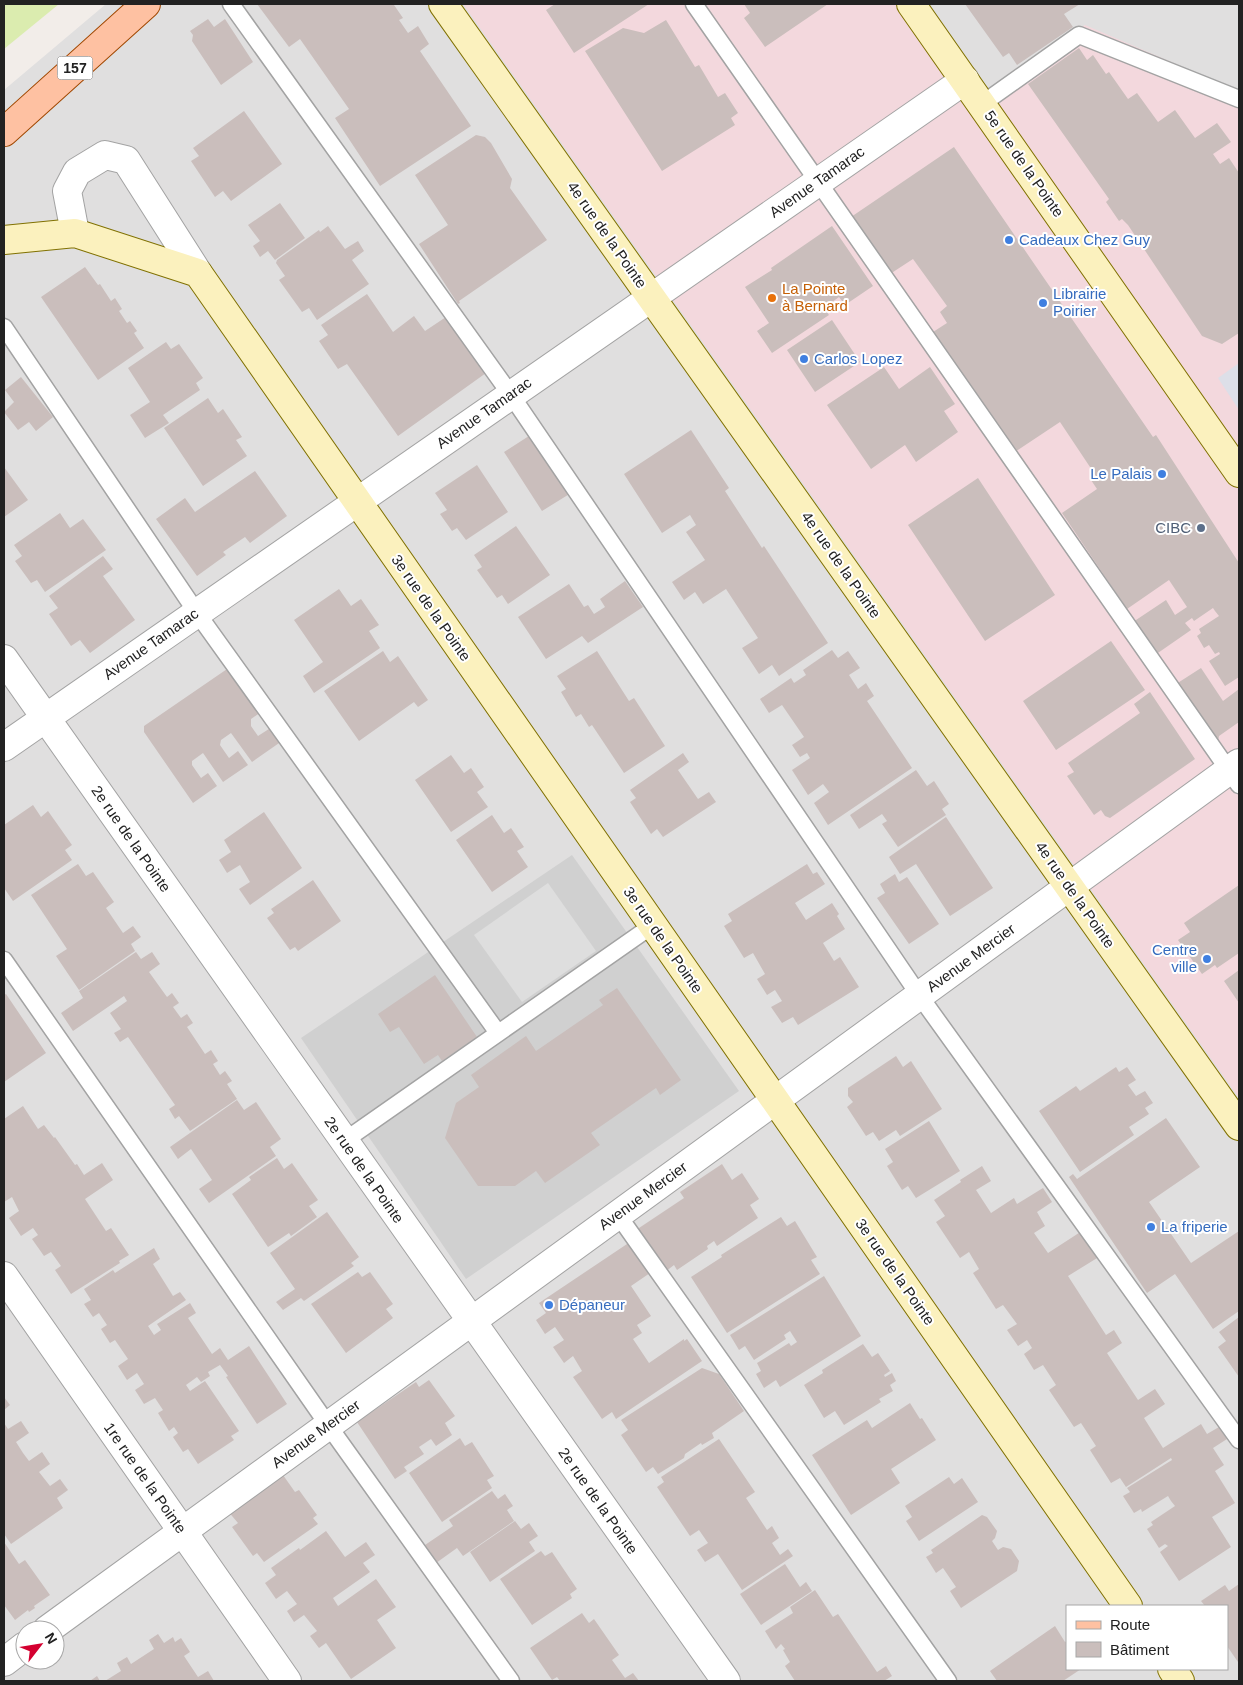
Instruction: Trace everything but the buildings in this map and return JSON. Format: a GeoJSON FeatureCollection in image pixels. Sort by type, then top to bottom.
{"type":"FeatureCollection","features":[{"type":"Feature","properties":{"kind":"main road","name":"157"},"geometry":{"type":"LineString","coordinates":[[4,132],[146,4]]}},
{"type":"Feature","properties":{"kind":"street","name":"4e rue de la Pointe"},"geometry":{"type":"LineString","coordinates":[[443,4],[1239,1126]]}},
{"type":"Feature","properties":{"kind":"street","name":"5e rue de la Pointe"},"geometry":{"type":"LineString","coordinates":[[911,4],[1239,473]]}},
{"type":"Feature","properties":{"kind":"street","name":"Avenue Tamarac"},"geometry":{"type":"LineString","coordinates":[[4,747],[964,80]]}},
{"type":"Feature","properties":{"kind":"street","name":"3e rue de la Pointe"},"geometry":{"type":"LineString","coordinates":[[75,233],[67,191],[77,172],[105,155],[126,160],[198,273],[1127,1605]]}},
{"type":"Feature","properties":{"kind":"street"},"geometry":{"type":"LineString","coordinates":[[4,240],[75,233],[198,273]]}},
{"type":"Feature","properties":{"kind":"street","name":"2e rue de la Pointe"},"geometry":{"type":"LineString","coordinates":[[4,659],[726,1681]]}},
{"type":"Feature","properties":{"kind":"street","name":"Avenue Mercier"},"geometry":{"type":"LineString","coordinates":[[61,1620],[1069,886],[1236,773]]}},
{"type":"Feature","properties":{"kind":"street","name":"1re rue de la Pointe"},"geometry":{"type":"LineString","coordinates":[[4,1276],[287,1681]]}},
{"type":"Feature","properties":{"kind":"street"},"geometry":{"type":"LineString","coordinates":[[4,1662],[15,1654]]}},
{"type":"Feature","properties":{"kind":"street"},"geometry":{"type":"LineString","coordinates":[[1173,1670],[1180,1681]]}},
{"type":"Feature","properties":{"kind":"lane"},"geometry":{"type":"LineString","coordinates":[[231,4],[511,395],[919,996],[1239,1440]]}},
{"type":"Feature","properties":{"kind":"lane"},"geometry":{"type":"LineString","coordinates":[[694,4],[1236,773]]}},
{"type":"Feature","properties":{"kind":"lane"},"geometry":{"type":"LineString","coordinates":[[982,104],[1079,35],[1239,99]]}},
{"type":"Feature","properties":{"kind":"lane"},"geometry":{"type":"LineString","coordinates":[[4,327],[197,613],[498,1033]]}},
{"type":"Feature","properties":{"kind":"lane"},"geometry":{"type":"LineString","coordinates":[[344,1141],[653,925]]}},
{"type":"Feature","properties":{"kind":"lane"},"geometry":{"type":"LineString","coordinates":[[4,960],[328,1425],[511,1681]]}},
{"type":"Feature","properties":{"kind":"lane"},"geometry":{"type":"LineString","coordinates":[[618,1214],[948,1681]]}},
{"type":"Feature","properties":{"kind":"shaded area"},"geometry":{"type":"Polygon","coordinates":[[[106,4],[1239,4],[1239,1681],[4,1681],[4,90],[106,4]]]}},
{"type":"Feature","properties":{"kind":"shaded area"},"geometry":{"type":"Polygon","coordinates":[[[463,4],[898,4],[970,103],[1085,25],[1239,91],[1239,1098],[463,4]]]}},
{"type":"Feature","properties":{"kind":"shaded area"},"geometry":{"type":"Polygon","coordinates":[[[1239,363],[1239,410],[1218,378],[1239,363]]]}},
{"type":"Feature","properties":{"kind":"shaded area"},"geometry":{"type":"Polygon","coordinates":[[[572,855],[739,1091],[466,1279],[301,1038],[572,855]]]}},
{"type":"Feature","properties":{"kind":"shaded area"},"geometry":{"type":"Polygon","coordinates":[[[548,883],[596,951],[522,1002],[474,935],[548,883]]]}},
{"type":"Feature","properties":{"kind":"green space"},"geometry":{"type":"Polygon","coordinates":[[[4,4],[59,4],[4,49],[4,4]]]}},
{"type":"Feature","properties":{"kind":"place","name":"Cadeaux Chez Guy"},"geometry":{"type":"Point","coordinates":[1009,240]}},
{"type":"Feature","properties":{"kind":"place","name":"La Pointe à Bernard"},"geometry":{"type":"Point","coordinates":[772,298]}},
{"type":"Feature","properties":{"kind":"place","name":"Librairie Poirier"},"geometry":{"type":"Point","coordinates":[1043,303]}},
{"type":"Feature","properties":{"kind":"place","name":"Carlos Lopez"},"geometry":{"type":"Point","coordinates":[804,359]}},
{"type":"Feature","properties":{"kind":"place","name":"Le Palais"},"geometry":{"type":"Point","coordinates":[1162,474]}},
{"type":"Feature","properties":{"kind":"place","name":"CIBC"},"geometry":{"type":"Point","coordinates":[1201,528]}},
{"type":"Feature","properties":{"kind":"place","name":"Centre ville"},"geometry":{"type":"Point","coordinates":[1207,959]}},
{"type":"Feature","properties":{"kind":"place","name":"La friperie"},"geometry":{"type":"Point","coordinates":[1151,1227]}},
{"type":"Feature","properties":{"kind":"place","name":"Dépaneur"},"geometry":{"type":"Point","coordinates":[549,1305]}}]}
